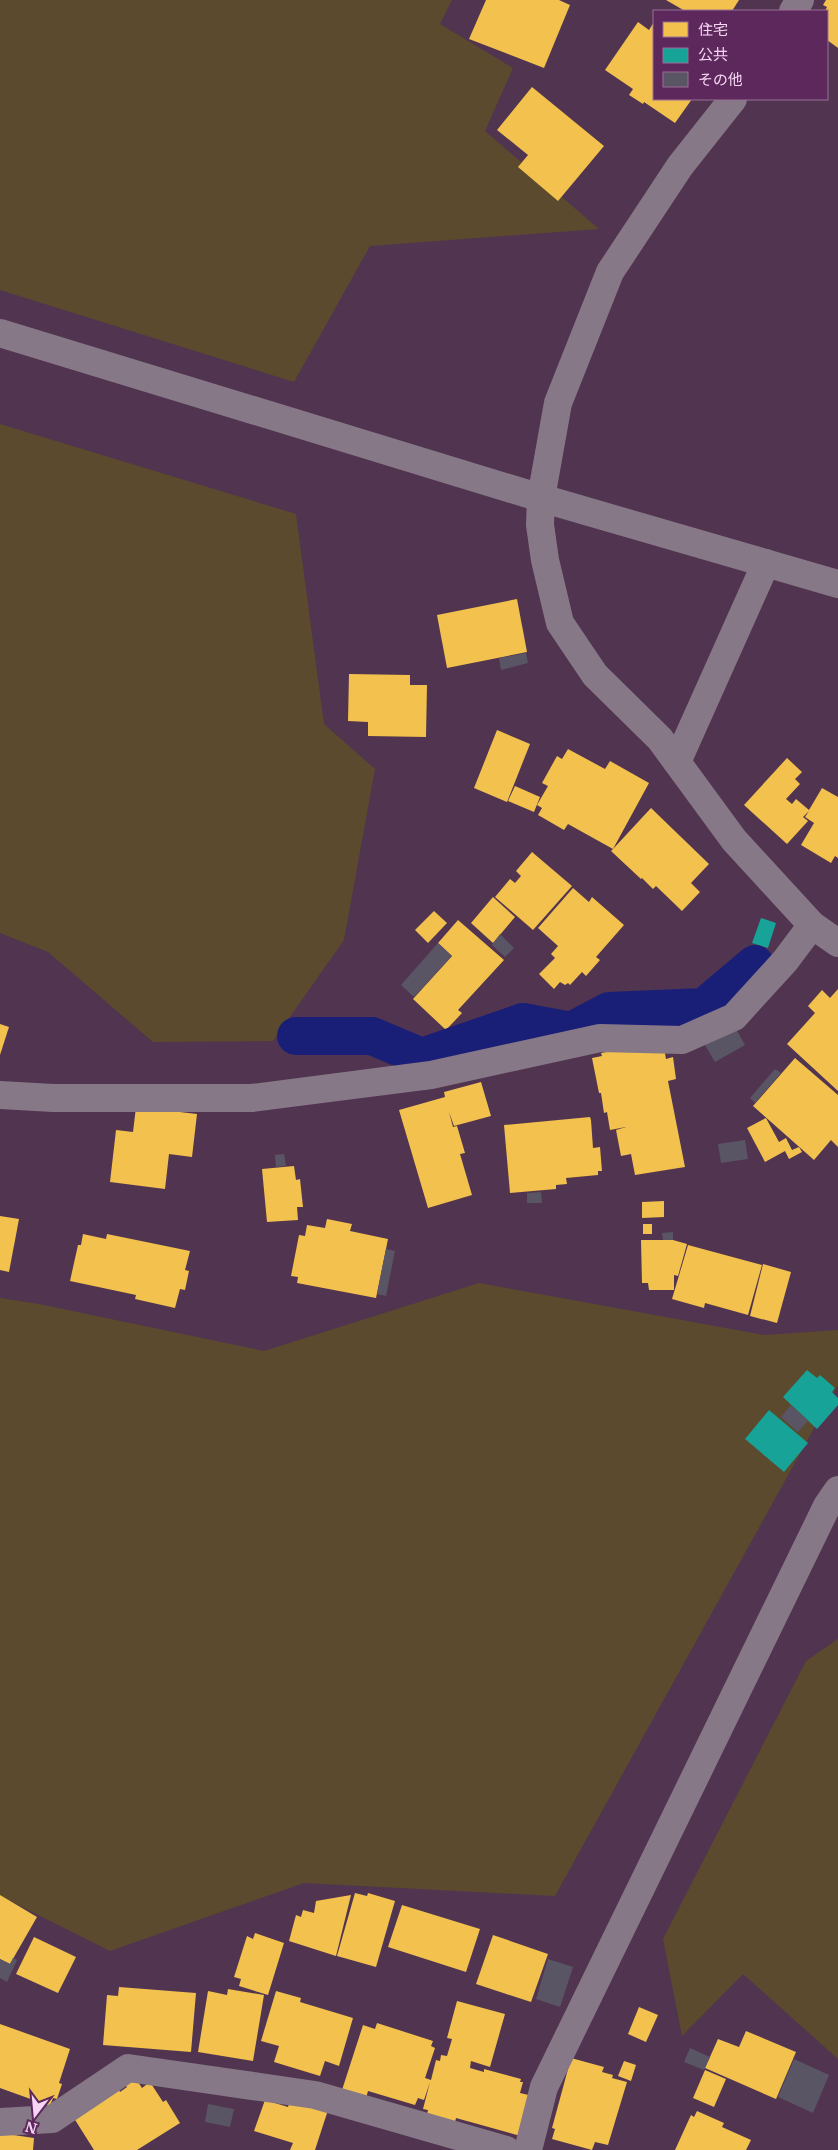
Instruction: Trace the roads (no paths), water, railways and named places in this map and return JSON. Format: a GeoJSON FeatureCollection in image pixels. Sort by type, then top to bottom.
{"type":"FeatureCollection","features":[{"type":"Feature","properties":{"kind":"street"},"geometry":{"type":"LineString","coordinates":[[732,100],[680,166],[610,272],[558,403],[541,498],[540,524],[545,560],[560,623],[595,675],[660,739],[734,840],[812,925],[838,943]]}},
{"type":"Feature","properties":{"kind":"street"},"geometry":{"type":"LineString","coordinates":[[0,333],[541,498],[838,584]]}},
{"type":"Feature","properties":{"kind":"street"},"geometry":{"type":"LineString","coordinates":[[677,762],[766,563]]}},
{"type":"Feature","properties":{"kind":"street"},"geometry":{"type":"LineString","coordinates":[[0,1095],[53,1098],[252,1098],[431,1075],[600,1038],[682,1040],[734,1017],[785,961],[812,925]]}},
{"type":"Feature","properties":{"kind":"street"},"geometry":{"type":"LineString","coordinates":[[528,2150],[544,2087],[823,1515],[838,1490]]}},
{"type":"Feature","properties":{"kind":"street"},"geometry":{"type":"LineString","coordinates":[[0,2122],[52,2119],[128,2068],[316,2095],[506,2150]]}},
{"type":"Feature","properties":{"kind":"waterway"},"geometry":{"type":"LineString","coordinates":[[296,1036],[372,1036],[422,1057],[523,1022],[571,1031],[609,1011],[704,1007],[755,964]]}}]}
